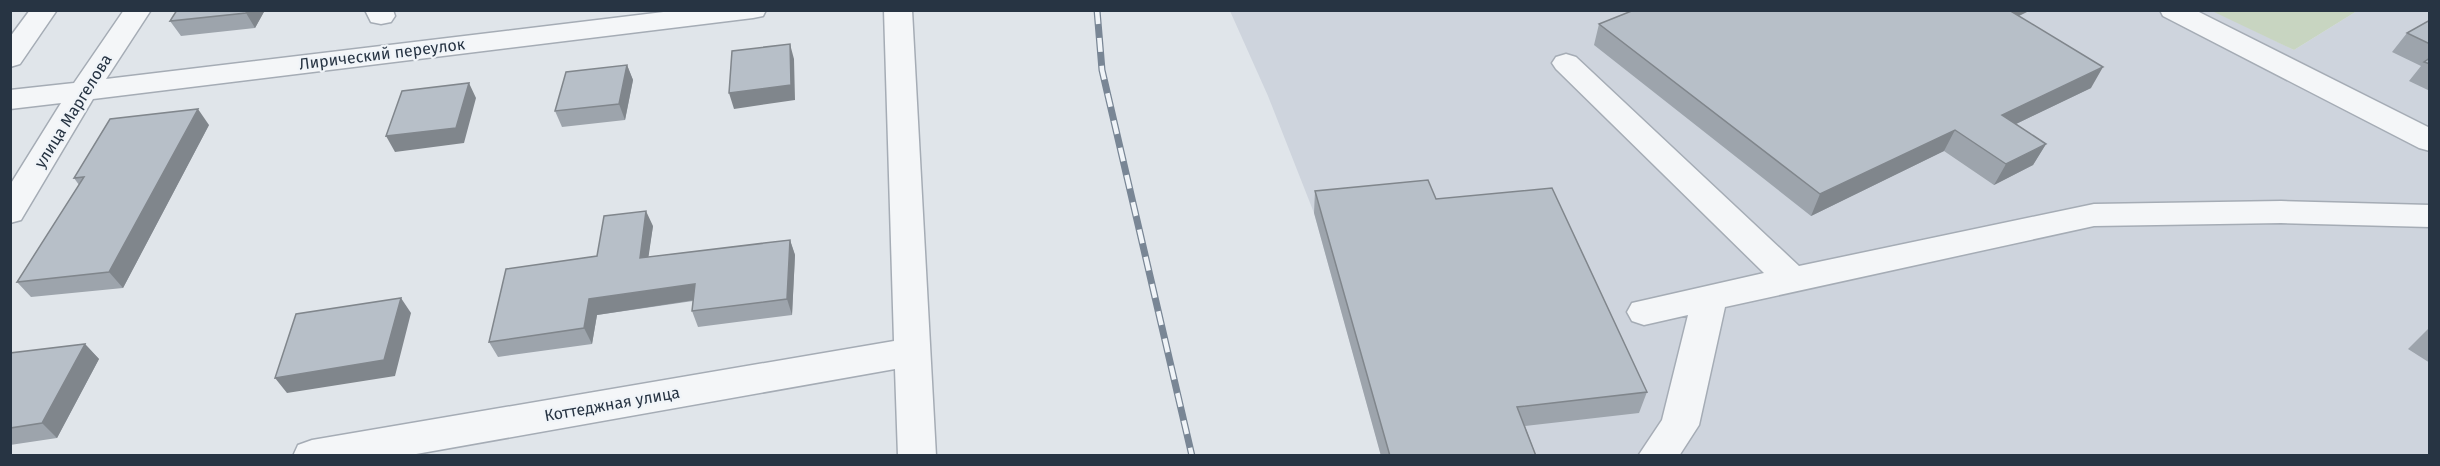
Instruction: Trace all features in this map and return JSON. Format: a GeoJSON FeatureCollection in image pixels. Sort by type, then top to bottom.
{"type":"FeatureCollection","features":[{"type":"Feature","properties":{"kind":"street"},"geometry":{"type":"LineString","coordinates":[[10,58],[44,10]]}},
{"type":"Feature","properties":{"kind":"street","name":"улица Маргелова"},"geometry":{"type":"LineString","coordinates":[[10,212],[84,90],[138,10]]}},
{"type":"Feature","properties":{"kind":"street","name":"Лирический переулок"},"geometry":{"type":"LineString","coordinates":[[10,100],[588,20],[753,10]]}},
{"type":"Feature","properties":{"kind":"street"},"geometry":{"type":"LineString","coordinates":[[898,10],[917,456]]}},
{"type":"Feature","properties":{"kind":"street"},"geometry":{"type":"LineString","coordinates":[[2173,10],[2430,141]]}},
{"type":"Feature","properties":{"kind":"street"},"geometry":{"type":"LineString","coordinates":[[1566,63],[1792,280]]}},
{"type":"Feature","properties":{"kind":"street"},"geometry":{"type":"LineString","coordinates":[[1644,312],[2094,214],[2281,212],[2430,216]]}},
{"type":"Feature","properties":{"kind":"street"},"geometry":{"type":"LineString","coordinates":[[1657,456],[1680,425],[1710,298]]}},
{"type":"Feature","properties":{"kind":"street","name":"Коттеджная улица"},"geometry":{"type":"LineString","coordinates":[[312,456],[912,352]]}},
{"type":"Feature","properties":{"kind":"shaded area"},"geometry":{"type":"Polygon","coordinates":[[[2212,10],[2294,50],[2357,11],[2429,11],[2429,455],[1381,455],[1314,213],[1268,96],[1230,11],[2212,10]]]}},
{"type":"Feature","properties":{"kind":"green space"},"geometry":{"type":"Polygon","coordinates":[[[2212,11],[2357,11],[2294,50],[2212,11]]]}},
{"type":"Feature","properties":{"kind":"building"},"geometry":{"type":"Polygon","coordinates":[[[177,10],[247,10],[246,13],[170,21],[177,10]]]}},
{"type":"Feature","properties":{"kind":"building"},"geometry":{"type":"Polygon","coordinates":[[[1634,10],[2009,10],[2103,67],[2002,115],[2046,144],[2006,164],[1955,130],[1820,194],[1599,24],[1634,10]]]}},
{"type":"Feature","properties":{"kind":"building"},"geometry":{"type":"Polygon","coordinates":[[[2430,20],[2430,44],[2407,33],[2430,20]]]}},
{"type":"Feature","properties":{"kind":"building"},"geometry":{"type":"Polygon","coordinates":[[[790,44],[791,85],[729,93],[732,51],[790,44]]]}},
{"type":"Feature","properties":{"kind":"building"},"geometry":{"type":"Polygon","coordinates":[[[627,65],[619,104],[555,111],[566,72],[627,65]]]}},
{"type":"Feature","properties":{"kind":"building"},"geometry":{"type":"Polygon","coordinates":[[[469,83],[456,128],[386,136],[402,91],[469,83]]]}},
{"type":"Feature","properties":{"kind":"building"},"geometry":{"type":"Polygon","coordinates":[[[198,109],[109,272],[17,282],[84,177],[74,178],[110,119],[198,109]]]}},
{"type":"Feature","properties":{"kind":"building"},"geometry":{"type":"Polygon","coordinates":[[[1428,180],[1436,199],[1552,188],[1647,392],[1517,407],[1536,456],[1390,456],[1315,191],[1428,180]]]}},
{"type":"Feature","properties":{"kind":"building"},"geometry":{"type":"Polygon","coordinates":[[[646,211],[640,258],[790,240],[787,299],[692,311],[695,284],[589,299],[584,328],[489,342],[506,269],[597,256],[604,216],[646,211]]]}},
{"type":"Feature","properties":{"kind":"building"},"geometry":{"type":"Polygon","coordinates":[[[401,298],[384,360],[275,378],[296,314],[401,298]]]}},
{"type":"Feature","properties":{"kind":"building"},"geometry":{"type":"Polygon","coordinates":[[[85,344],[42,423],[10,428],[10,353],[85,344]]]}},
{"type":"Feature","properties":{"kind":"railway"},"geometry":{"type":"LineString","coordinates":[[1097,10],[1102,70],[1192,456]]}}]}
